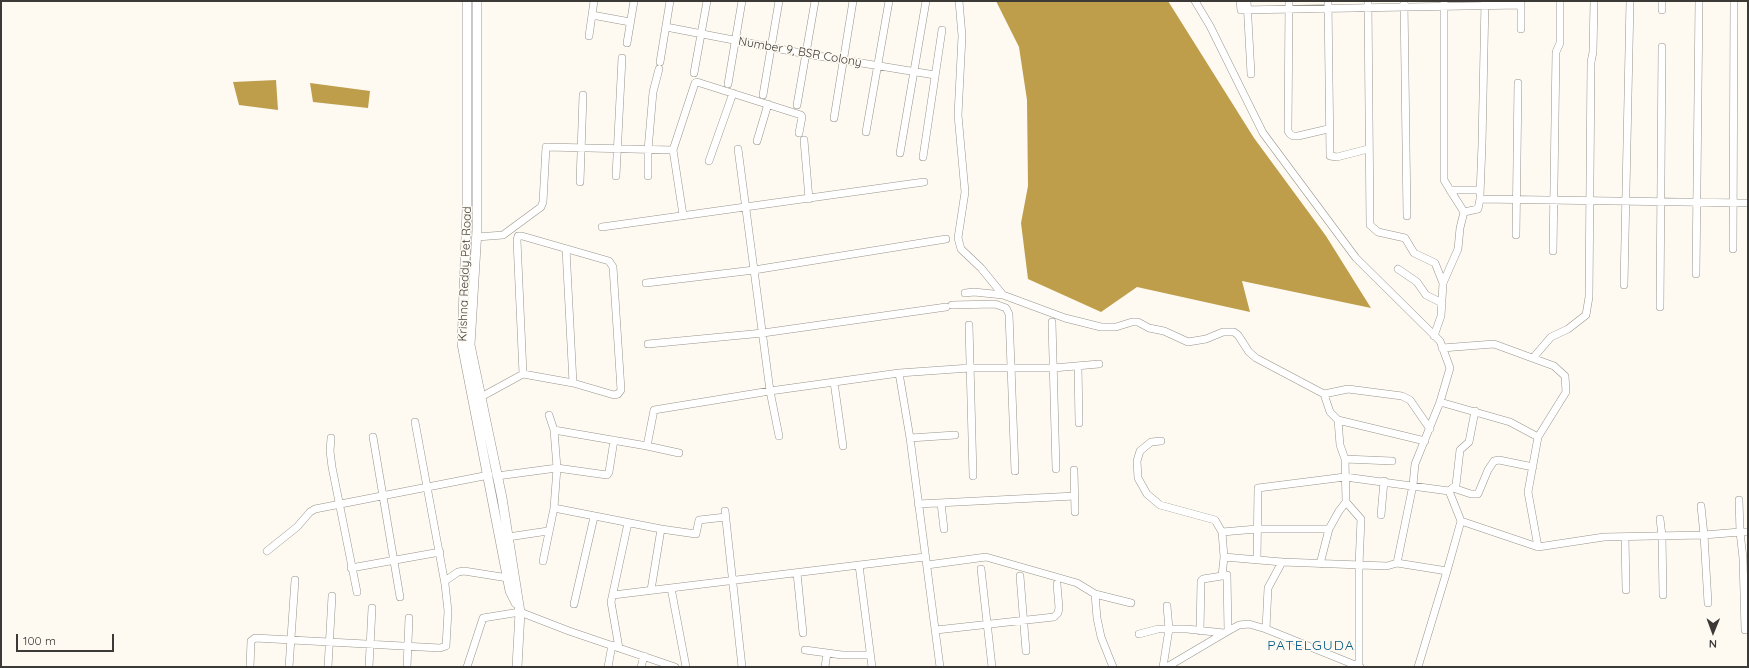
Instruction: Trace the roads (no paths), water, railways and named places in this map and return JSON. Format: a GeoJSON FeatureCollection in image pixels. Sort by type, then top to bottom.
{"type":"FeatureCollection","features":[{"type":"Feature","properties":{"kind":"main road","name":"Krishna Reddy Pet Road"},"geometry":{"type":"LineString","coordinates":[[467,1],[467,209],[462,344],[508,537],[520,612],[517,667]]}},
{"type":"Feature","properties":{"kind":"main road","name":"Krishna Reddy Pet Road"},"geometry":{"type":"LineString","coordinates":[[477,1],[477,237],[470,345],[481,397],[510,591],[520,612]]}},
{"type":"Feature","properties":{"kind":"street"},"geometry":{"type":"LineString","coordinates":[[589,36],[594,1]]}},
{"type":"Feature","properties":{"kind":"street"},"geometry":{"type":"LineString","coordinates":[[627,43],[634,1]]}},
{"type":"Feature","properties":{"kind":"street"},"geometry":{"type":"LineString","coordinates":[[648,176],[648,150],[653,92],[670,1]]}},
{"type":"Feature","properties":{"kind":"street"},"geometry":{"type":"LineString","coordinates":[[694,73],[707,1]]}},
{"type":"Feature","properties":{"kind":"street"},"geometry":{"type":"LineString","coordinates":[[728,84],[742,1]]}},
{"type":"Feature","properties":{"kind":"street"},"geometry":{"type":"LineString","coordinates":[[763,95],[779,1]]}},
{"type":"Feature","properties":{"kind":"street"},"geometry":{"type":"LineString","coordinates":[[797,106],[815,1]]}},
{"type":"Feature","properties":{"kind":"street"},"geometry":{"type":"LineString","coordinates":[[834,118],[853,1]]}},
{"type":"Feature","properties":{"kind":"street"},"geometry":{"type":"LineString","coordinates":[[866,132],[889,1]]}},
{"type":"Feature","properties":{"kind":"street"},"geometry":{"type":"LineString","coordinates":[[900,153],[926,1]]}},
{"type":"Feature","properties":{"kind":"street"},"geometry":{"type":"LineString","coordinates":[[959,1],[962,36],[958,115],[965,192],[964,208],[958,238],[961,249],[981,268],[1003,295]]}},
{"type":"Feature","properties":{"kind":"street"},"geometry":{"type":"LineString","coordinates":[[1195,1],[1210,26],[1263,133],[1356,258],[1440,341],[1450,368],[1440,402],[1415,464],[1413,485],[1397,562]]}},
{"type":"Feature","properties":{"kind":"street"},"geometry":{"type":"LineString","coordinates":[[1240,1],[1241,10],[1329,10],[1368,9],[1404,4],[1521,3],[1521,28]]}},
{"type":"Feature","properties":{"kind":"street"},"geometry":{"type":"LineString","coordinates":[[1247,1],[1251,74]]}},
{"type":"Feature","properties":{"kind":"street"},"geometry":{"type":"LineString","coordinates":[[1289,1],[1288,131],[1293,136],[1298,136],[1328,129]]}},
{"type":"Feature","properties":{"kind":"street"},"geometry":{"type":"LineString","coordinates":[[1328,1],[1328,129],[1330,156],[1332,157],[1368,149]]}},
{"type":"Feature","properties":{"kind":"street"},"geometry":{"type":"LineString","coordinates":[[1368,1],[1368,149],[1370,225],[1378,232],[1405,238],[1414,253],[1435,263],[1443,283]]}},
{"type":"Feature","properties":{"kind":"street"},"geometry":{"type":"LineString","coordinates":[[1553,251],[1556,52],[1560,43],[1560,1]]}},
{"type":"Feature","properties":{"kind":"street"},"geometry":{"type":"LineString","coordinates":[[1533,358],[1551,337],[1568,329],[1586,315],[1588,297],[1594,1]]}},
{"type":"Feature","properties":{"kind":"street"},"geometry":{"type":"LineString","coordinates":[[1624,285],[1630,1]]}},
{"type":"Feature","properties":{"kind":"street"},"geometry":{"type":"LineString","coordinates":[[1662,1],[1662,10]]}},
{"type":"Feature","properties":{"kind":"street"},"geometry":{"type":"LineString","coordinates":[[1696,274],[1699,1]]}},
{"type":"Feature","properties":{"kind":"street"},"geometry":{"type":"LineString","coordinates":[[1733,250],[1734,1]]}},
{"type":"Feature","properties":{"kind":"street"},"geometry":{"type":"LineString","coordinates":[[1464,212],[1478,209],[1480,199],[1485,3]]}},
{"type":"Feature","properties":{"kind":"street"},"geometry":{"type":"LineString","coordinates":[[1404,4],[1406,216]]}},
{"type":"Feature","properties":{"kind":"street"},"geometry":{"type":"LineString","coordinates":[[1434,336],[1438,326],[1442,303],[1443,283],[1458,249],[1460,228],[1464,212],[1444,180],[1444,4]]}},
{"type":"Feature","properties":{"kind":"street"},"geometry":{"type":"LineString","coordinates":[[592,15],[630,22]]}},
{"type":"Feature","properties":{"kind":"street","name":"Number 9, BSR Colony"},"geometry":{"type":"LineString","coordinates":[[666,27],[806,54],[935,75]]}},
{"type":"Feature","properties":{"kind":"street"},"geometry":{"type":"LineString","coordinates":[[923,157],[942,30]]}},
{"type":"Feature","properties":{"kind":"street"},"geometry":{"type":"LineString","coordinates":[[1660,306],[1662,47]]}},
{"type":"Feature","properties":{"kind":"street"},"geometry":{"type":"LineString","coordinates":[[616,176],[622,58]]}},
{"type":"Feature","properties":{"kind":"street"},"geometry":{"type":"LineString","coordinates":[[682,215],[673,150],[695,83],[698,82],[801,115],[802,117],[799,133]]}},
{"type":"Feature","properties":{"kind":"street"},"geometry":{"type":"LineString","coordinates":[[1516,235],[1518,83]]}},
{"type":"Feature","properties":{"kind":"street"},"geometry":{"type":"LineString","coordinates":[[709,161],[733,93]]}},
{"type":"Feature","properties":{"kind":"street"},"geometry":{"type":"LineString","coordinates":[[580,182],[583,95]]}},
{"type":"Feature","properties":{"kind":"street"},"geometry":{"type":"LineString","coordinates":[[757,141],[768,104]]}},
{"type":"Feature","properties":{"kind":"street"},"geometry":{"type":"LineString","coordinates":[[804,140],[809,199]]}},
{"type":"Feature","properties":{"kind":"street"},"geometry":{"type":"LineString","coordinates":[[477,237],[503,235],[541,207],[543,202],[546,147],[673,150]]}},
{"type":"Feature","properties":{"kind":"street"},"geometry":{"type":"LineString","coordinates":[[738,149],[770,391],[779,436]]}},
{"type":"Feature","properties":{"kind":"street"},"geometry":{"type":"LineString","coordinates":[[602,227],[924,182]]}},
{"type":"Feature","properties":{"kind":"street"},"geometry":{"type":"LineString","coordinates":[[1450,190],[1480,190]]}},
{"type":"Feature","properties":{"kind":"street"},"geometry":{"type":"LineString","coordinates":[[1480,199],[1748,203]]}},
{"type":"Feature","properties":{"kind":"street"},"geometry":{"type":"LineString","coordinates":[[481,397],[524,374],[572,383],[614,395],[618,394],[621,390],[613,267],[609,261],[518,236],[524,374]]}},
{"type":"Feature","properties":{"kind":"street"},"geometry":{"type":"LineString","coordinates":[[646,283],[754,270],[946,239]]}},
{"type":"Feature","properties":{"kind":"street"},"geometry":{"type":"LineString","coordinates":[[566,249],[572,383]]}},
{"type":"Feature","properties":{"kind":"street"},"geometry":{"type":"LineString","coordinates":[[1398,269],[1417,282],[1426,295],[1442,303]]}},
{"type":"Feature","properties":{"kind":"street"},"geometry":{"type":"LineString","coordinates":[[965,293],[974,292],[1003,295],[1065,318],[1101,327],[1116,327],[1132,322],[1138,322],[1149,328],[1164,331],[1188,342],[1206,339],[1223,332],[1234,332],[1238,335],[1249,352],[1256,358],[1324,394],[1348,389],[1402,396],[1410,400],[1430,429]]}},
{"type":"Feature","properties":{"kind":"street"},"geometry":{"type":"LineString","coordinates":[[648,344],[763,333],[949,306],[995,304],[1006,308],[1009,314],[1015,471]]}},
{"type":"Feature","properties":{"kind":"street"},"geometry":{"type":"LineString","coordinates":[[1052,322],[1056,469]]}},
{"type":"Feature","properties":{"kind":"street"},"geometry":{"type":"LineString","coordinates":[[969,325],[973,476]]}},
{"type":"Feature","properties":{"kind":"street"},"geometry":{"type":"LineString","coordinates":[[1442,348],[1494,344],[1554,366],[1565,376],[1566,392],[1538,437],[1528,492],[1538,547]]}},
{"type":"Feature","properties":{"kind":"street"},"geometry":{"type":"LineString","coordinates":[[647,446],[654,410],[770,391],[899,373],[970,368],[1053,368],[1099,364]]}},
{"type":"Feature","properties":{"kind":"street"},"geometry":{"type":"LineString","coordinates":[[1078,366],[1079,423]]}},
{"type":"Feature","properties":{"kind":"street"},"geometry":{"type":"LineString","coordinates":[[899,373],[910,438],[940,667]]}},
{"type":"Feature","properties":{"kind":"street"},"geometry":{"type":"LineString","coordinates":[[834,382],[843,446]]}},
{"type":"Feature","properties":{"kind":"street"},"geometry":{"type":"LineString","coordinates":[[1324,394],[1330,412],[1338,420],[1425,441]]}},
{"type":"Feature","properties":{"kind":"street"},"geometry":{"type":"LineString","coordinates":[[1440,402],[1510,422],[1538,437]]}},
{"type":"Feature","properties":{"kind":"street"},"geometry":{"type":"LineString","coordinates":[[1451,489],[1456,485],[1460,450],[1469,442],[1475,411]]}},
{"type":"Feature","properties":{"kind":"street"},"geometry":{"type":"LineString","coordinates":[[543,561],[548,531],[554,508],[557,468],[554,430],[549,415]]}},
{"type":"Feature","properties":{"kind":"street"},"geometry":{"type":"LineString","coordinates":[[1167,667],[1239,625],[1249,624],[1266,629],[1360,667],[1359,565],[1361,519],[1346,502],[1345,459],[1340,445],[1338,420]]}},
{"type":"Feature","properties":{"kind":"street"},"geometry":{"type":"LineString","coordinates":[[250,667],[252,639],[408,647],[440,648],[446,646],[448,611],[445,581],[415,422]]}},
{"type":"Feature","properties":{"kind":"street"},"geometry":{"type":"LineString","coordinates":[[554,430],[679,453]]}},
{"type":"Feature","properties":{"kind":"street"},"geometry":{"type":"LineString","coordinates":[[910,438],[955,435]]}},
{"type":"Feature","properties":{"kind":"street"},"geometry":{"type":"LineString","coordinates":[[373,437],[400,597]]}},
{"type":"Feature","properties":{"kind":"street"},"geometry":{"type":"LineString","coordinates":[[331,438],[330,457],[357,592]]}},
{"type":"Feature","properties":{"kind":"street"},"geometry":{"type":"LineString","coordinates":[[267,551],[297,527],[310,512],[315,509],[493,475],[557,468],[607,475],[609,472],[614,440]]}},
{"type":"Feature","properties":{"kind":"street"},"geometry":{"type":"LineString","coordinates":[[1161,441],[1151,442],[1140,451],[1137,462],[1138,478],[1147,494],[1160,505],[1214,520],[1222,532],[1224,557],[1222,576]]}},
{"type":"Feature","properties":{"kind":"street"},"geometry":{"type":"LineString","coordinates":[[1345,459],[1392,461]]}},
{"type":"Feature","properties":{"kind":"street"},"geometry":{"type":"LineString","coordinates":[[1257,560],[1258,488],[1345,477],[1451,489],[1471,494],[1478,494],[1488,470],[1494,461],[1499,460],[1533,468]]}},
{"type":"Feature","properties":{"kind":"street"},"geometry":{"type":"LineString","coordinates":[[1074,470],[1075,512]]}},
{"type":"Feature","properties":{"kind":"street"},"geometry":{"type":"LineString","coordinates":[[1381,515],[1384,482]]}},
{"type":"Feature","properties":{"kind":"street"},"geometry":{"type":"LineString","coordinates":[[1418,667],[1461,521],[1451,489]]}},
{"type":"Feature","properties":{"kind":"street"},"geometry":{"type":"LineString","coordinates":[[918,504],[1075,496]]}},
{"type":"Feature","properties":{"kind":"street"},"geometry":{"type":"LineString","coordinates":[[1739,500],[1740,532],[1746,579],[1746,630]]}},
{"type":"Feature","properties":{"kind":"street"},"geometry":{"type":"LineString","coordinates":[[1320,564],[1329,529],[1338,511],[1346,502]]}},
{"type":"Feature","properties":{"kind":"street"},"geometry":{"type":"LineString","coordinates":[[941,503],[944,530]]}},
{"type":"Feature","properties":{"kind":"street"},"geometry":{"type":"LineString","coordinates":[[1701,506],[1708,603]]}},
{"type":"Feature","properties":{"kind":"street"},"geometry":{"type":"LineString","coordinates":[[554,508],[594,517],[696,534],[699,520],[726,514],[742,667]]}},
{"type":"Feature","properties":{"kind":"street"},"geometry":{"type":"LineString","coordinates":[[574,604],[594,517]]}},
{"type":"Feature","properties":{"kind":"street"},"geometry":{"type":"LineString","coordinates":[[1660,519],[1662,536],[1663,595]]}},
{"type":"Feature","properties":{"kind":"street"},"geometry":{"type":"LineString","coordinates":[[1461,521],[1538,547],[1604,537],[1704,535],[1748,532]]}},
{"type":"Feature","properties":{"kind":"street"},"geometry":{"type":"LineString","coordinates":[[608,667],[616,646],[611,602],[628,523]]}},
{"type":"Feature","properties":{"kind":"street"},"geometry":{"type":"LineString","coordinates":[[651,590],[660,529]]}},
{"type":"Feature","properties":{"kind":"street"},"geometry":{"type":"LineString","coordinates":[[1222,532],[1329,529]]}},
{"type":"Feature","properties":{"kind":"street"},"geometry":{"type":"LineString","coordinates":[[508,537],[548,531]]}},
{"type":"Feature","properties":{"kind":"street"},"geometry":{"type":"LineString","coordinates":[[1625,536],[1626,590]]}},
{"type":"Feature","properties":{"kind":"street"},"geometry":{"type":"LineString","coordinates":[[352,568],[440,552]]}},
{"type":"Feature","properties":{"kind":"street"},"geometry":{"type":"LineString","coordinates":[[613,595],[925,557]]}},
{"type":"Feature","properties":{"kind":"street"},"geometry":{"type":"LineString","coordinates":[[927,565],[986,557],[1077,583],[1095,594],[1131,603]]}},
{"type":"Feature","properties":{"kind":"street"},"geometry":{"type":"LineString","coordinates":[[1224,557],[1282,562],[1387,566],[1397,562],[1447,571]]}},
{"type":"Feature","properties":{"kind":"street"},"geometry":{"type":"LineString","coordinates":[[1266,629],[1268,588],[1282,562]]}},
{"type":"Feature","properties":{"kind":"street"},"geometry":{"type":"LineString","coordinates":[[859,565],[872,667]]}},
{"type":"Feature","properties":{"kind":"street"},"geometry":{"type":"LineString","coordinates":[[981,569],[992,667]]}},
{"type":"Feature","properties":{"kind":"street"},"geometry":{"type":"LineString","coordinates":[[445,581],[458,572],[464,571],[508,578]]}},
{"type":"Feature","properties":{"kind":"street"},"geometry":{"type":"LineString","coordinates":[[797,572],[803,633]]}},
{"type":"Feature","properties":{"kind":"street"},"geometry":{"type":"LineString","coordinates":[[1020,576],[1026,651]]}},
{"type":"Feature","properties":{"kind":"street"},"geometry":{"type":"LineString","coordinates":[[1200,631],[1201,581],[1203,579],[1227,576],[1226,632]]}},
{"type":"Feature","properties":{"kind":"street"},"geometry":{"type":"LineString","coordinates":[[289,667],[295,580]]}},
{"type":"Feature","properties":{"kind":"street"},"geometry":{"type":"LineString","coordinates":[[936,630],[1054,617],[1058,614],[1059,608],[1057,584]]}},
{"type":"Feature","properties":{"kind":"street"},"geometry":{"type":"LineString","coordinates":[[671,588],[686,667]]}},
{"type":"Feature","properties":{"kind":"street"},"geometry":{"type":"LineString","coordinates":[[1095,594],[1097,618],[1113,667]]}},
{"type":"Feature","properties":{"kind":"street"},"geometry":{"type":"LineString","coordinates":[[328,667],[332,596]]}},
{"type":"Feature","properties":{"kind":"street"},"geometry":{"type":"LineString","coordinates":[[1163,667],[1169,629],[1166,606]]}},
{"type":"Feature","properties":{"kind":"street"},"geometry":{"type":"LineString","coordinates":[[369,667],[372,608]]}},
{"type":"Feature","properties":{"kind":"street"},"geometry":{"type":"LineString","coordinates":[[467,667],[483,618],[520,612],[675,667]]}},
{"type":"Feature","properties":{"kind":"street"},"geometry":{"type":"LineString","coordinates":[[407,667],[409,618]]}},
{"type":"Feature","properties":{"kind":"street"},"geometry":{"type":"LineString","coordinates":[[1139,634],[1158,629],[1226,632]]}},
{"type":"Feature","properties":{"kind":"street"},"geometry":{"type":"LineString","coordinates":[[805,650],[827,653],[870,655]]}},
{"type":"Feature","properties":{"kind":"street"},"geometry":{"type":"LineString","coordinates":[[826,667],[827,653]]}},
{"type":"Feature","properties":{"kind":"street"},"geometry":{"type":"LineString","coordinates":[[641,667],[644,656]]}},
{"type":"Feature","properties":{"kind":"district","name":"PATELGUDA"},"geometry":{"type":"Point","coordinates":[1311,646]}}]}
